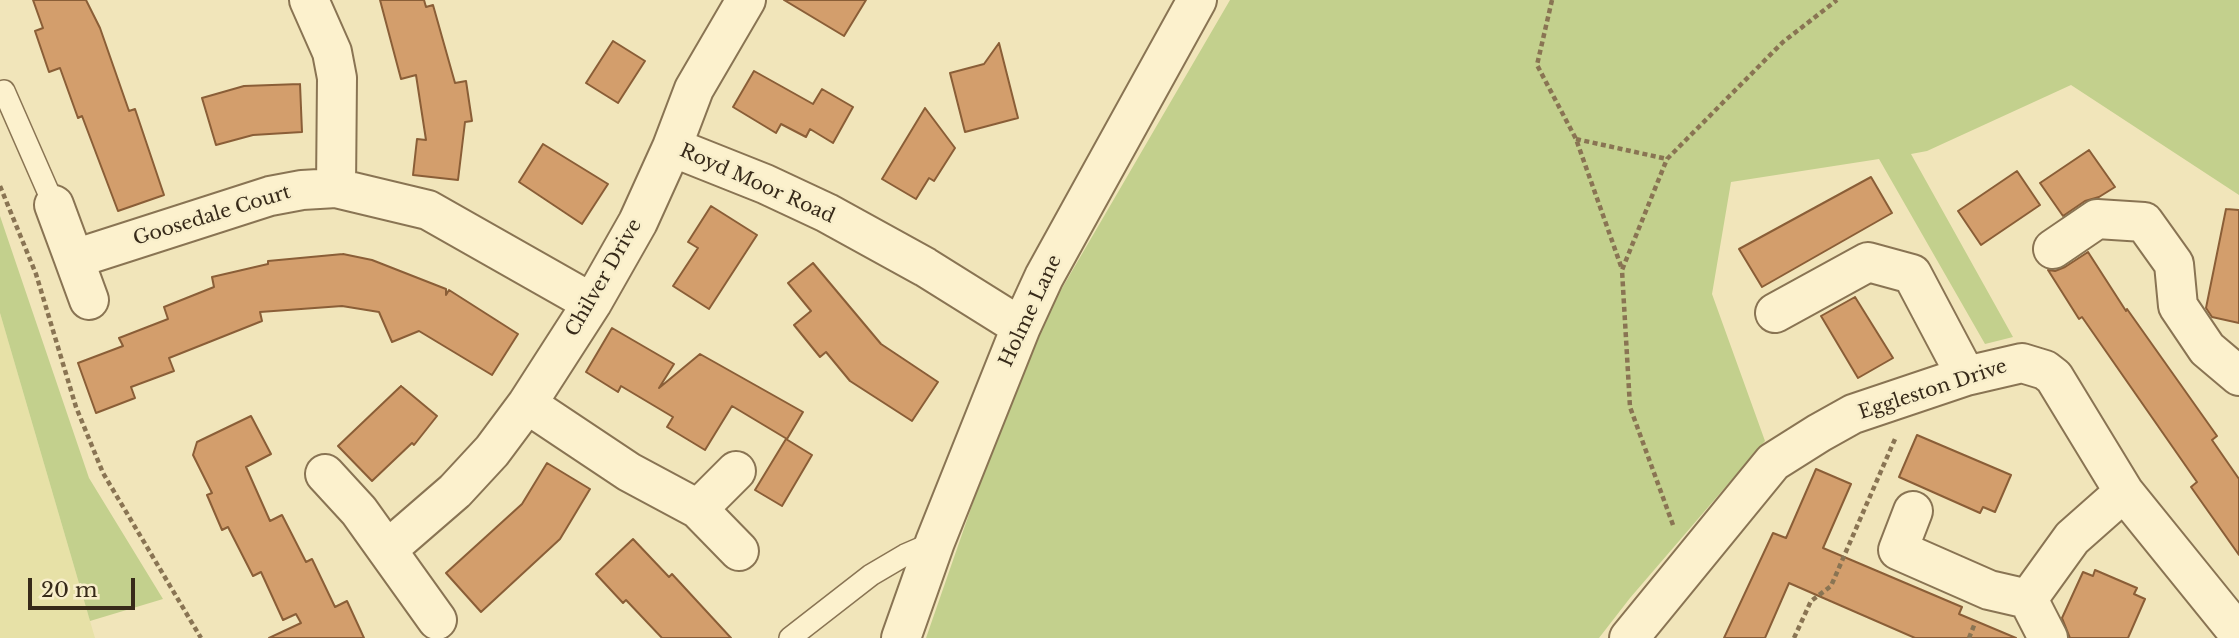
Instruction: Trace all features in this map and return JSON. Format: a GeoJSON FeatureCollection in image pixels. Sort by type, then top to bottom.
{"type":"FeatureCollection","features":[{"type":"Feature","properties":{"kind":"street"},"geometry":{"type":"LineString","coordinates":[[309,0],[331,52],[337,78],[336,188]]}},
{"type":"Feature","properties":{"kind":"street","name":"Royd Moor Road"},"geometry":{"type":"LineString","coordinates":[[746,0],[694,89],[672,148],[765,184],[827,213],[925,267],[1021,327]]}},
{"type":"Feature","properties":{"kind":"street","name":"Holme Lane"},"geometry":{"type":"LineString","coordinates":[[901,638],[935,542],[1021,327],[1044,277],[1197,0]]}},
{"type":"Feature","properties":{"kind":"street","name":"Chilver Drive"},"geometry":{"type":"LineString","coordinates":[[388,549],[455,491],[492,451],[527,404],[592,303],[638,222],[672,148]]}},
{"type":"Feature","properties":{"kind":"street","name":"Goosedale Court"},"geometry":{"type":"LineString","coordinates":[[74,259],[270,196],[302,190],[336,188],[429,210],[592,303]]}},
{"type":"Feature","properties":{"kind":"street"},"geometry":{"type":"LineString","coordinates":[[54,205],[89,300]]}},
{"type":"Feature","properties":{"kind":"street"},"geometry":{"type":"LineString","coordinates":[[2053,249],[2097,219],[2144,222],[2174,264],[2178,306],[2207,349],[2239,376]]}},
{"type":"Feature","properties":{"kind":"street"},"geometry":{"type":"LineString","coordinates":[[1775,313],[1868,262],[1912,274],[1966,376]]}},
{"type":"Feature","properties":{"kind":"street","name":"Eggleston Drive"},"geometry":{"type":"LineString","coordinates":[[1629,638],[1773,462],[1853,414],[1966,376],[2022,363],[2045,370],[2061,387],[2124,492],[2236,625]]}},
{"type":"Feature","properties":{"kind":"street"},"geometry":{"type":"LineString","coordinates":[[527,404],[629,472],[698,509],[739,551]]}},
{"type":"Feature","properties":{"kind":"street"},"geometry":{"type":"LineString","coordinates":[[698,509],[736,471]]}},
{"type":"Feature","properties":{"kind":"street"},"geometry":{"type":"LineString","coordinates":[[325,474],[359,510],[444,629]]}},
{"type":"Feature","properties":{"kind":"street"},"geometry":{"type":"LineString","coordinates":[[2028,599],[2072,538],[2124,492]]}},
{"type":"Feature","properties":{"kind":"street"},"geometry":{"type":"LineString","coordinates":[[1913,511],[1898,550],[1989,590],[2028,599],[2048,638]]}},
{"type":"Feature","properties":{"kind":"lane"},"geometry":{"type":"LineString","coordinates":[[4,91],[54,205]]}},
{"type":"Feature","properties":{"kind":"lane"},"geometry":{"type":"LineString","coordinates":[[790,638],[872,575],[905,555],[935,542]]}},
{"type":"Feature","properties":{"kind":"path"},"geometry":{"type":"LineString","coordinates":[[1552,0],[1537,65],[1576,139],[1622,270],[1630,407],[1687,565]]}},
{"type":"Feature","properties":{"kind":"path"},"geometry":{"type":"LineString","coordinates":[[1622,270],[1667,159],[1783,42],[1836,0]]}},
{"type":"Feature","properties":{"kind":"path"},"geometry":{"type":"LineString","coordinates":[[1576,139],[1667,159]]}},
{"type":"Feature","properties":{"kind":"path"},"geometry":{"type":"LineString","coordinates":[[0,186],[36,274],[76,407],[103,473],[201,638]]}},
{"type":"Feature","properties":{"kind":"path"},"geometry":{"type":"LineString","coordinates":[[1794,638],[1811,601],[1831,586],[1903,423],[1895,400]]}},
{"type":"Feature","properties":{"kind":"shaded area"},"geometry":{"type":"Polygon","coordinates":[[[0,313],[90,621],[95,638],[0,638],[0,313]]]}},
{"type":"Feature","properties":{"kind":"green space"},"geometry":{"type":"Polygon","coordinates":[[[1230,0],[2239,0],[2239,195],[2071,85],[1927,151],[1911,154],[2013,337],[1985,344],[1879,159],[1731,182],[1712,294],[1765,441],[1599,638],[926,638],[1026,350],[1230,0]]]}},
{"type":"Feature","properties":{"kind":"green space"},"geometry":{"type":"Polygon","coordinates":[[[0,216],[89,478],[163,599],[90,621],[0,313],[0,216]]]}},
{"type":"Feature","properties":{"kind":"building"},"geometry":{"type":"Polygon","coordinates":[[[33,0],[86,0],[100,28],[129,111],[135,109],[164,195],[118,211],[82,116],[78,118],[60,68],[49,72],[35,31],[43,28],[33,0]]]}},
{"type":"Feature","properties":{"kind":"building"},"geometry":{"type":"Polygon","coordinates":[[[380,0],[424,0],[426,7],[433,5],[455,83],[466,81],[472,121],[465,122],[458,180],[413,175],[417,139],[426,140],[416,75],[401,79],[380,0]]]}},
{"type":"Feature","properties":{"kind":"building"},"geometry":{"type":"Polygon","coordinates":[[[784,0],[866,0],[844,36],[784,0]]]}},
{"type":"Feature","properties":{"kind":"building"},"geometry":{"type":"Polygon","coordinates":[[[613,41],[645,61],[618,103],[586,83],[613,41]]]}},
{"type":"Feature","properties":{"kind":"building"},"geometry":{"type":"Polygon","coordinates":[[[999,43],[1018,118],[965,132],[950,73],[984,64],[999,43]]]}},
{"type":"Feature","properties":{"kind":"building"},"geometry":{"type":"Polygon","coordinates":[[[754,71],[813,104],[822,89],[853,107],[833,143],[810,129],[806,137],[781,124],[776,133],[733,107],[754,71]]]}},
{"type":"Feature","properties":{"kind":"building"},"geometry":{"type":"Polygon","coordinates":[[[300,84],[302,132],[253,135],[216,145],[202,98],[244,86],[300,84]]]}},
{"type":"Feature","properties":{"kind":"building"},"geometry":{"type":"Polygon","coordinates":[[[925,108],[955,148],[934,181],[929,178],[916,199],[882,179],[925,108]]]}},
{"type":"Feature","properties":{"kind":"building"},"geometry":{"type":"Polygon","coordinates":[[[543,144],[608,184],[582,224],[519,182],[543,144]]]}},
{"type":"Feature","properties":{"kind":"building"},"geometry":{"type":"Polygon","coordinates":[[[2089,150],[2115,187],[2099,197],[2085,201],[2063,216],[2040,183],[2089,150]]]}},
{"type":"Feature","properties":{"kind":"building"},"geometry":{"type":"Polygon","coordinates":[[[2017,171],[2040,205],[1981,245],[1958,211],[2017,171]]]}},
{"type":"Feature","properties":{"kind":"building"},"geometry":{"type":"Polygon","coordinates":[[[1871,177],[1892,213],[1762,287],[1739,249],[1871,177]]]}},
{"type":"Feature","properties":{"kind":"building"},"geometry":{"type":"Polygon","coordinates":[[[711,206],[757,235],[709,309],[673,286],[698,248],[688,242],[711,206]]]}},
{"type":"Feature","properties":{"kind":"building"},"geometry":{"type":"Polygon","coordinates":[[[2226,209],[2239,210],[2239,323],[2212,317],[2206,308],[2226,209]]]}},
{"type":"Feature","properties":{"kind":"building"},"geometry":{"type":"Polygon","coordinates":[[[2088,252],[2126,311],[2127,309],[2217,436],[2212,440],[2239,479],[2239,555],[2191,487],[2197,482],[2082,317],[2079,319],[2048,270],[2055,271],[2065,267],[2088,252]]]}},
{"type":"Feature","properties":{"kind":"building"},"geometry":{"type":"Polygon","coordinates":[[[343,254],[372,260],[446,289],[446,295],[449,290],[518,334],[492,375],[419,331],[392,342],[379,312],[342,306],[260,312],[262,321],[169,358],[174,371],[131,387],[135,398],[96,413],[78,363],[123,346],[119,338],[168,319],[164,307],[214,287],[212,277],[268,264],[268,261],[343,254]]]}},
{"type":"Feature","properties":{"kind":"building"},"geometry":{"type":"Polygon","coordinates":[[[813,263],[881,344],[938,382],[912,421],[850,381],[826,352],[820,357],[794,325],[811,311],[788,283],[813,263]]]}},
{"type":"Feature","properties":{"kind":"building"},"geometry":{"type":"Polygon","coordinates":[[[1855,297],[1893,358],[1858,378],[1821,316],[1855,297]]]}},
{"type":"Feature","properties":{"kind":"building"},"geometry":{"type":"Polygon","coordinates":[[[612,328],[674,364],[659,388],[700,354],[803,412],[787,439],[732,406],[705,450],[667,427],[673,417],[621,386],[618,392],[586,372],[612,328]]]}},
{"type":"Feature","properties":{"kind":"building"},"geometry":{"type":"Polygon","coordinates":[[[401,386],[437,416],[414,445],[412,443],[372,481],[338,446],[401,386]]]}},
{"type":"Feature","properties":{"kind":"building"},"geometry":{"type":"Polygon","coordinates":[[[251,416],[271,454],[246,467],[270,521],[282,515],[306,562],[312,559],[335,607],[347,601],[364,638],[269,638],[301,623],[296,614],[283,620],[261,572],[253,576],[228,527],[222,530],[207,495],[212,493],[193,455],[197,442],[251,416]]]}},
{"type":"Feature","properties":{"kind":"building"},"geometry":{"type":"Polygon","coordinates":[[[1917,435],[2011,475],[1995,512],[1983,507],[1980,513],[1899,477],[1917,435]]]}},
{"type":"Feature","properties":{"kind":"building"},"geometry":{"type":"Polygon","coordinates":[[[786,439],[812,455],[782,506],[755,490],[786,439]]]}},
{"type":"Feature","properties":{"kind":"building"},"geometry":{"type":"Polygon","coordinates":[[[547,463],[590,489],[560,539],[481,612],[446,573],[522,504],[547,463]]]}},
{"type":"Feature","properties":{"kind":"building"},"geometry":{"type":"Polygon","coordinates":[[[1816,469],[1851,484],[1823,548],[1962,607],[1959,614],[2016,638],[1915,638],[1789,583],[1765,638],[1724,638],[1773,533],[1786,538],[1816,469]]]}},
{"type":"Feature","properties":{"kind":"building"},"geometry":{"type":"Polygon","coordinates":[[[633,539],[669,577],[672,574],[731,638],[662,638],[626,600],[623,603],[596,574],[633,539]]]}},
{"type":"Feature","properties":{"kind":"building"},"geometry":{"type":"Polygon","coordinates":[[[2095,570],[2137,588],[2134,594],[2145,599],[2128,638],[2070,638],[2062,618],[2083,572],[2093,576],[2095,570]]]}}]}
